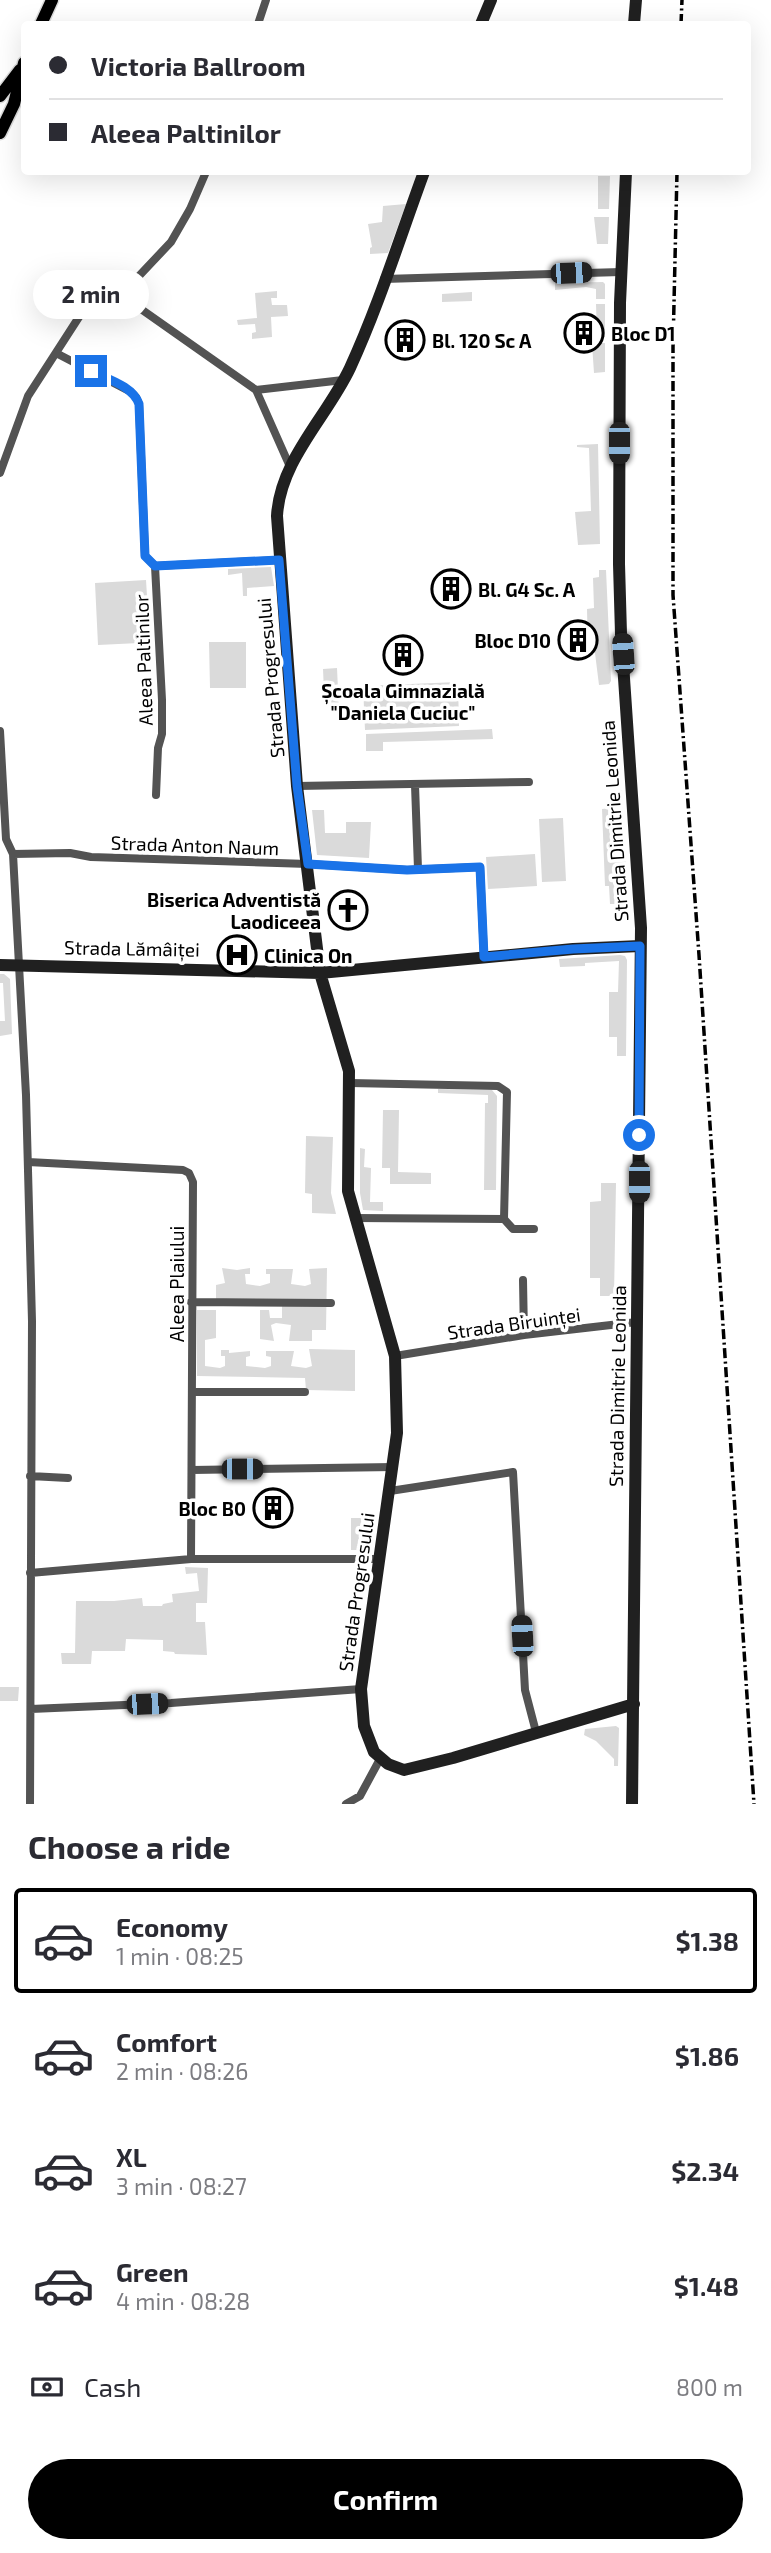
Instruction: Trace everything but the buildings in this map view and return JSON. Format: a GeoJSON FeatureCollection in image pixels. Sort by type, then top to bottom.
{"type":"FeatureCollection","features":[{"type":"Feature","properties":{"kind":"main road"},"geometry":{"type":"LineString","coordinates":[[42,21],[52,0]]}},
{"type":"Feature","properties":{"kind":"main road"},"geometry":{"type":"LineString","coordinates":[[0,96],[21,69]]}},
{"type":"Feature","properties":{"kind":"main road"},"geometry":{"type":"LineString","coordinates":[[0,133],[14,104],[21,77]]}},
{"type":"Feature","properties":{"kind":"street"},"geometry":{"type":"LineString","coordinates":[[259,21],[266,0]]}},
{"type":"Feature","properties":{"kind":"street"},"geometry":{"type":"LineString","coordinates":[[482,21],[491,0]]}},
{"type":"Feature","properties":{"kind":"street"},"geometry":{"type":"LineString","coordinates":[[634,21],[636,0]]}},
{"type":"Feature","properties":{"kind":"street"},"geometry":{"type":"LineString","coordinates":[[121,295],[171,242],[190,209],[205,175]]}},
{"type":"Feature","properties":{"kind":"street","name":"Strada Progresului"},"geometry":{"type":"LineString","coordinates":[[30,1709],[171,1703],[361,1689],[394,1467],[397,1433],[395,1356],[348,1191],[350,1083],[346,1060],[320,973],[297,786],[279,560],[278,506],[290,469],[349,369],[423,175]]}},
{"type":"Feature","properties":{"kind":"street","name":"Strada Dimitrie Leonida"},"geometry":{"type":"LineString","coordinates":[[626,175],[621,272],[620,592],[638,864],[640,946],[632,1804]]}},
{"type":"Feature","properties":{"kind":"street"},"geometry":{"type":"LineString","coordinates":[[384,279],[621,272]]}},
{"type":"Feature","properties":{"kind":"street"},"geometry":{"type":"LineString","coordinates":[[0,473],[28,396],[91,301],[101,296],[121,295],[256,390],[290,469]]}},
{"type":"Feature","properties":{"kind":"street","name":"Aleea Paltinilor"},"geometry":{"type":"LineString","coordinates":[[56,353],[122,386],[136,397],[139,404],[145,556],[155,566],[162,700],[162,734],[158,748],[156,795]]}},
{"type":"Feature","properties":{"kind":"street"},"geometry":{"type":"LineString","coordinates":[[256,390],[342,380]]}},
{"type":"Feature","properties":{"kind":"street","name":"Aleea Paltinilor"},"geometry":{"type":"LineString","coordinates":[[155,566],[279,560]]}},
{"type":"Feature","properties":{"kind":"street"},"geometry":{"type":"LineString","coordinates":[[0,731],[6,839],[13,854],[28,1162],[33,1404],[30,1476],[30,1804]]}},
{"type":"Feature","properties":{"kind":"street"},"geometry":{"type":"LineString","coordinates":[[297,786],[529,782]]}},
{"type":"Feature","properties":{"kind":"street"},"geometry":{"type":"LineString","coordinates":[[415,785],[418,869]]}},
{"type":"Feature","properties":{"kind":"street","name":"Strada Anton Naum"},"geometry":{"type":"LineString","coordinates":[[13,854],[70,853],[91,857],[407,870],[480,867],[484,957]]}},
{"type":"Feature","properties":{"kind":"street","name":"Strada Lămâiței"},"geometry":{"type":"LineString","coordinates":[[0,965],[320,973],[573,949],[640,946]]}},
{"type":"Feature","properties":{"kind":"street"},"geometry":{"type":"LineString","coordinates":[[350,1083],[503,1088],[507,1092],[504,1220]]}},
{"type":"Feature","properties":{"kind":"street","name":"Aleea Plaiului"},"geometry":{"type":"LineString","coordinates":[[28,1162],[183,1170],[189,1173],[193,1182],[191,1559]]}},
{"type":"Feature","properties":{"kind":"street"},"geometry":{"type":"LineString","coordinates":[[354,1218],[504,1220],[513,1229],[534,1230]]}},
{"type":"Feature","properties":{"kind":"street"},"geometry":{"type":"LineString","coordinates":[[523,1280],[524,1335]]}},
{"type":"Feature","properties":{"kind":"street"},"geometry":{"type":"LineString","coordinates":[[191,1302],[331,1303]]}},
{"type":"Feature","properties":{"kind":"street","name":"Strada Biruinței"},"geometry":{"type":"LineString","coordinates":[[395,1356],[524,1335],[637,1322]]}},
{"type":"Feature","properties":{"kind":"street"},"geometry":{"type":"LineString","coordinates":[[192,1392],[305,1392]]}},
{"type":"Feature","properties":{"kind":"street"},"geometry":{"type":"LineString","coordinates":[[192,1470],[394,1467]]}},
{"type":"Feature","properties":{"kind":"street"},"geometry":{"type":"LineString","coordinates":[[390,1491],[513,1472],[524,1690],[536,1732]]}},
{"type":"Feature","properties":{"kind":"street"},"geometry":{"type":"LineString","coordinates":[[30,1476],[68,1478]]}},
{"type":"Feature","properties":{"kind":"street"},"geometry":{"type":"LineString","coordinates":[[30,1573],[191,1559],[380,1559]]}},
{"type":"Feature","properties":{"kind":"street"},"geometry":{"type":"LineString","coordinates":[[361,1689],[364,1726],[374,1752],[380,1759],[397,1768],[415,1769],[634,1704]]}},
{"type":"Feature","properties":{"kind":"street"},"geometry":{"type":"LineString","coordinates":[[346,1804],[360,1796],[380,1759]]}},
{"type":"Feature","properties":{"kind":"shaded area"},"geometry":{"type":"Polygon","coordinates":[[[598,176],[610,176],[609,209],[598,209],[598,176]]]}},
{"type":"Feature","properties":{"kind":"shaded area"},"geometry":{"type":"Polygon","coordinates":[[[406,204],[388,253],[370,254],[372,247],[368,224],[382,222],[383,206],[406,204]]]}},
{"type":"Feature","properties":{"kind":"shaded area"},"geometry":{"type":"Polygon","coordinates":[[[594,217],[609,217],[608,244],[597,244],[594,217]]]}},
{"type":"Feature","properties":{"kind":"shaded area"},"geometry":{"type":"Polygon","coordinates":[[[603,282],[605,299],[596,299],[596,289],[586,287],[555,290],[555,283],[603,282]]]}},
{"type":"Feature","properties":{"kind":"shaded area"},"geometry":{"type":"Polygon","coordinates":[[[277,291],[277,298],[271,298],[272,305],[287,305],[288,316],[271,317],[272,337],[252,339],[252,333],[256,332],[255,324],[238,325],[237,320],[257,318],[255,293],[277,291]]]}},
{"type":"Feature","properties":{"kind":"shaded area"},"geometry":{"type":"Polygon","coordinates":[[[472,292],[472,301],[442,302],[442,294],[472,292]]]}},
{"type":"Feature","properties":{"kind":"shaded area"},"geometry":{"type":"Polygon","coordinates":[[[596,304],[605,304],[605,337],[597,337],[596,304]]]}},
{"type":"Feature","properties":{"kind":"shaded area"},"geometry":{"type":"Polygon","coordinates":[[[605,343],[605,372],[594,373],[592,344],[605,343]]]}},
{"type":"Feature","properties":{"kind":"shaded area"},"geometry":{"type":"Polygon","coordinates":[[[598,444],[600,544],[578,545],[575,512],[591,511],[589,448],[577,445],[598,444]]]}},
{"type":"Feature","properties":{"kind":"shaded area"},"geometry":{"type":"Polygon","coordinates":[[[271,567],[274,586],[247,588],[247,596],[243,596],[242,573],[228,575],[228,569],[271,567]]]}},
{"type":"Feature","properties":{"kind":"shaded area"},"geometry":{"type":"Polygon","coordinates":[[[599,570],[606,570],[611,681],[609,684],[599,685],[595,653],[588,652],[587,609],[594,608],[593,578],[599,577],[599,570]]]}},
{"type":"Feature","properties":{"kind":"shaded area"},"geometry":{"type":"Polygon","coordinates":[[[146,580],[149,628],[138,629],[139,643],[98,645],[95,583],[146,580]]]}},
{"type":"Feature","properties":{"kind":"shaded area"},"geometry":{"type":"Polygon","coordinates":[[[209,642],[246,642],[246,688],[210,688],[209,642]]]}},
{"type":"Feature","properties":{"kind":"shaded area"},"geometry":{"type":"Polygon","coordinates":[[[337,668],[339,712],[329,713],[329,692],[324,692],[323,669],[337,668]]]}},
{"type":"Feature","properties":{"kind":"shaded area"},"geometry":{"type":"Polygon","coordinates":[[[458,682],[459,726],[365,730],[363,686],[458,682]]]}},
{"type":"Feature","properties":{"kind":"shaded area"},"geometry":{"type":"Polygon","coordinates":[[[492,729],[493,739],[383,742],[383,751],[366,751],[366,734],[492,729]]]}},
{"type":"Feature","properties":{"kind":"shaded area"},"geometry":{"type":"Polygon","coordinates":[[[622,790],[628,904],[610,904],[609,886],[605,886],[602,809],[612,808],[611,791],[622,790]]]}},
{"type":"Feature","properties":{"kind":"shaded area"},"geometry":{"type":"Polygon","coordinates":[[[312,810],[324,810],[325,833],[346,833],[346,822],[371,822],[369,858],[317,855],[312,810]]]}},
{"type":"Feature","properties":{"kind":"shaded area"},"geometry":{"type":"Polygon","coordinates":[[[563,818],[566,881],[542,882],[539,819],[563,818]]]}},
{"type":"Feature","properties":{"kind":"shaded area"},"geometry":{"type":"Polygon","coordinates":[[[535,854],[537,886],[488,889],[486,857],[535,854]]]}},
{"type":"Feature","properties":{"kind":"shaded area"},"geometry":{"type":"Polygon","coordinates":[[[620,955],[627,960],[626,1056],[617,1056],[617,1037],[609,1037],[609,992],[618,992],[619,961],[560,967],[559,959],[620,955]]]}},
{"type":"Feature","properties":{"kind":"shaded area"},"geometry":{"type":"Polygon","coordinates":[[[0,974],[10,979],[12,1034],[0,1036],[0,1021],[5,1021],[0,974]]]}},
{"type":"Feature","properties":{"kind":"shaded area"},"geometry":{"type":"Polygon","coordinates":[[[438,1089],[492,1090],[497,1096],[496,1190],[484,1190],[485,1103],[488,1103],[488,1095],[438,1093],[438,1089]]]}},
{"type":"Feature","properties":{"kind":"shaded area"},"geometry":{"type":"Polygon","coordinates":[[[383,1110],[399,1110],[398,1172],[431,1173],[431,1184],[390,1184],[390,1168],[382,1168],[383,1110]]]}},
{"type":"Feature","properties":{"kind":"shaded area"},"geometry":{"type":"Polygon","coordinates":[[[306,1136],[333,1137],[331,1193],[336,1214],[312,1213],[312,1194],[305,1193],[306,1136]]]}},
{"type":"Feature","properties":{"kind":"shaded area"},"geometry":{"type":"Polygon","coordinates":[[[360,1148],[365,1149],[364,1167],[371,1168],[370,1202],[383,1202],[383,1211],[363,1210],[360,1193],[360,1148]]]}},
{"type":"Feature","properties":{"kind":"shaded area"},"geometry":{"type":"Polygon","coordinates":[[[601,1183],[616,1183],[614,1296],[600,1296],[600,1278],[590,1278],[590,1202],[601,1201],[601,1183]]]}},
{"type":"Feature","properties":{"kind":"shaded area"},"geometry":{"type":"Polygon","coordinates":[[[222,1268],[250,1268],[250,1274],[245,1274],[246,1284],[260,1286],[270,1283],[270,1274],[266,1274],[266,1269],[293,1269],[291,1284],[305,1286],[311,1284],[309,1269],[327,1268],[326,1330],[312,1330],[312,1341],[289,1341],[291,1325],[276,1323],[271,1325],[274,1341],[260,1339],[260,1310],[269,1310],[270,1318],[282,1318],[282,1303],[216,1302],[216,1285],[225,1283],[222,1268]]]}},
{"type":"Feature","properties":{"kind":"shaded area"},"geometry":{"type":"Polygon","coordinates":[[[197,1310],[216,1310],[216,1338],[205,1340],[205,1366],[225,1366],[225,1356],[221,1356],[221,1350],[229,1350],[229,1353],[250,1351],[250,1356],[246,1357],[246,1366],[265,1368],[271,1366],[271,1357],[266,1356],[266,1351],[294,1351],[291,1366],[306,1368],[312,1366],[309,1349],[355,1350],[355,1391],[306,1390],[305,1378],[197,1376],[197,1310]]]}},
{"type":"Feature","properties":{"kind":"shaded area"},"geometry":{"type":"Polygon","coordinates":[[[351,1518],[376,1518],[371,1550],[351,1550],[351,1518]]]}},
{"type":"Feature","properties":{"kind":"shaded area"},"geometry":{"type":"Polygon","coordinates":[[[185,1567],[208,1568],[207,1603],[196,1603],[196,1622],[205,1622],[207,1655],[163,1651],[163,1640],[126,1639],[125,1651],[92,1651],[91,1664],[62,1664],[61,1653],[75,1653],[76,1601],[142,1598],[143,1606],[162,1606],[173,1602],[172,1594],[199,1591],[197,1573],[186,1574],[185,1567]]]}},
{"type":"Feature","properties":{"kind":"shaded area"},"geometry":{"type":"Polygon","coordinates":[[[0,1687],[19,1687],[18,1701],[0,1701],[0,1687]]]}},
{"type":"Feature","properties":{"kind":"shaded area"},"geometry":{"type":"Polygon","coordinates":[[[619,1728],[618,1766],[614,1766],[614,1759],[596,1741],[584,1735],[585,1729],[619,1728]]]}},
{"type":"Feature","properties":{"kind":"railway"},"geometry":{"type":"LineString","coordinates":[[681,21],[682,0]]}},
{"type":"Feature","properties":{"kind":"railway"},"geometry":{"type":"LineString","coordinates":[[677,175],[673,347],[673,595],[754,1804]]}},
{"type":"Feature","properties":{"kind":"place","name":"Bloc D1"},"geometry":{"type":"Point","coordinates":[584,333]}},
{"type":"Feature","properties":{"kind":"place","name":"Bl. 120 Sc A"},"geometry":{"type":"Point","coordinates":[405,340]}},
{"type":"Feature","properties":{"kind":"place","name":"Bl. G4 Sc. A"},"geometry":{"type":"Point","coordinates":[451,589]}},
{"type":"Feature","properties":{"kind":"place","name":"Bloc D10"},"geometry":{"type":"Point","coordinates":[578,640]}},
{"type":"Feature","properties":{"kind":"place","name":"Școala Gimnazială \"Daniela Cuciuc\""},"geometry":{"type":"Point","coordinates":[403,655]}},
{"type":"Feature","properties":{"kind":"place","name":"Biserica Adventistă Laodiceea"},"geometry":{"type":"Point","coordinates":[348,910]}},
{"type":"Feature","properties":{"kind":"place","name":"Clinica On"},"geometry":{"type":"Point","coordinates":[237,955]}},
{"type":"Feature","properties":{"kind":"place","name":"Bloc B0"},"geometry":{"type":"Point","coordinates":[273,1508]}},
{"type":"Feature","properties":{"kind":"route"},"geometry":{"type":"LineString","coordinates":[[91,371],[131,391],[139,404],[145,556],[155,566],[279,560],[297,786],[308,864],[407,870],[480,867],[484,957],[640,946],[639,1135]]}}]}
